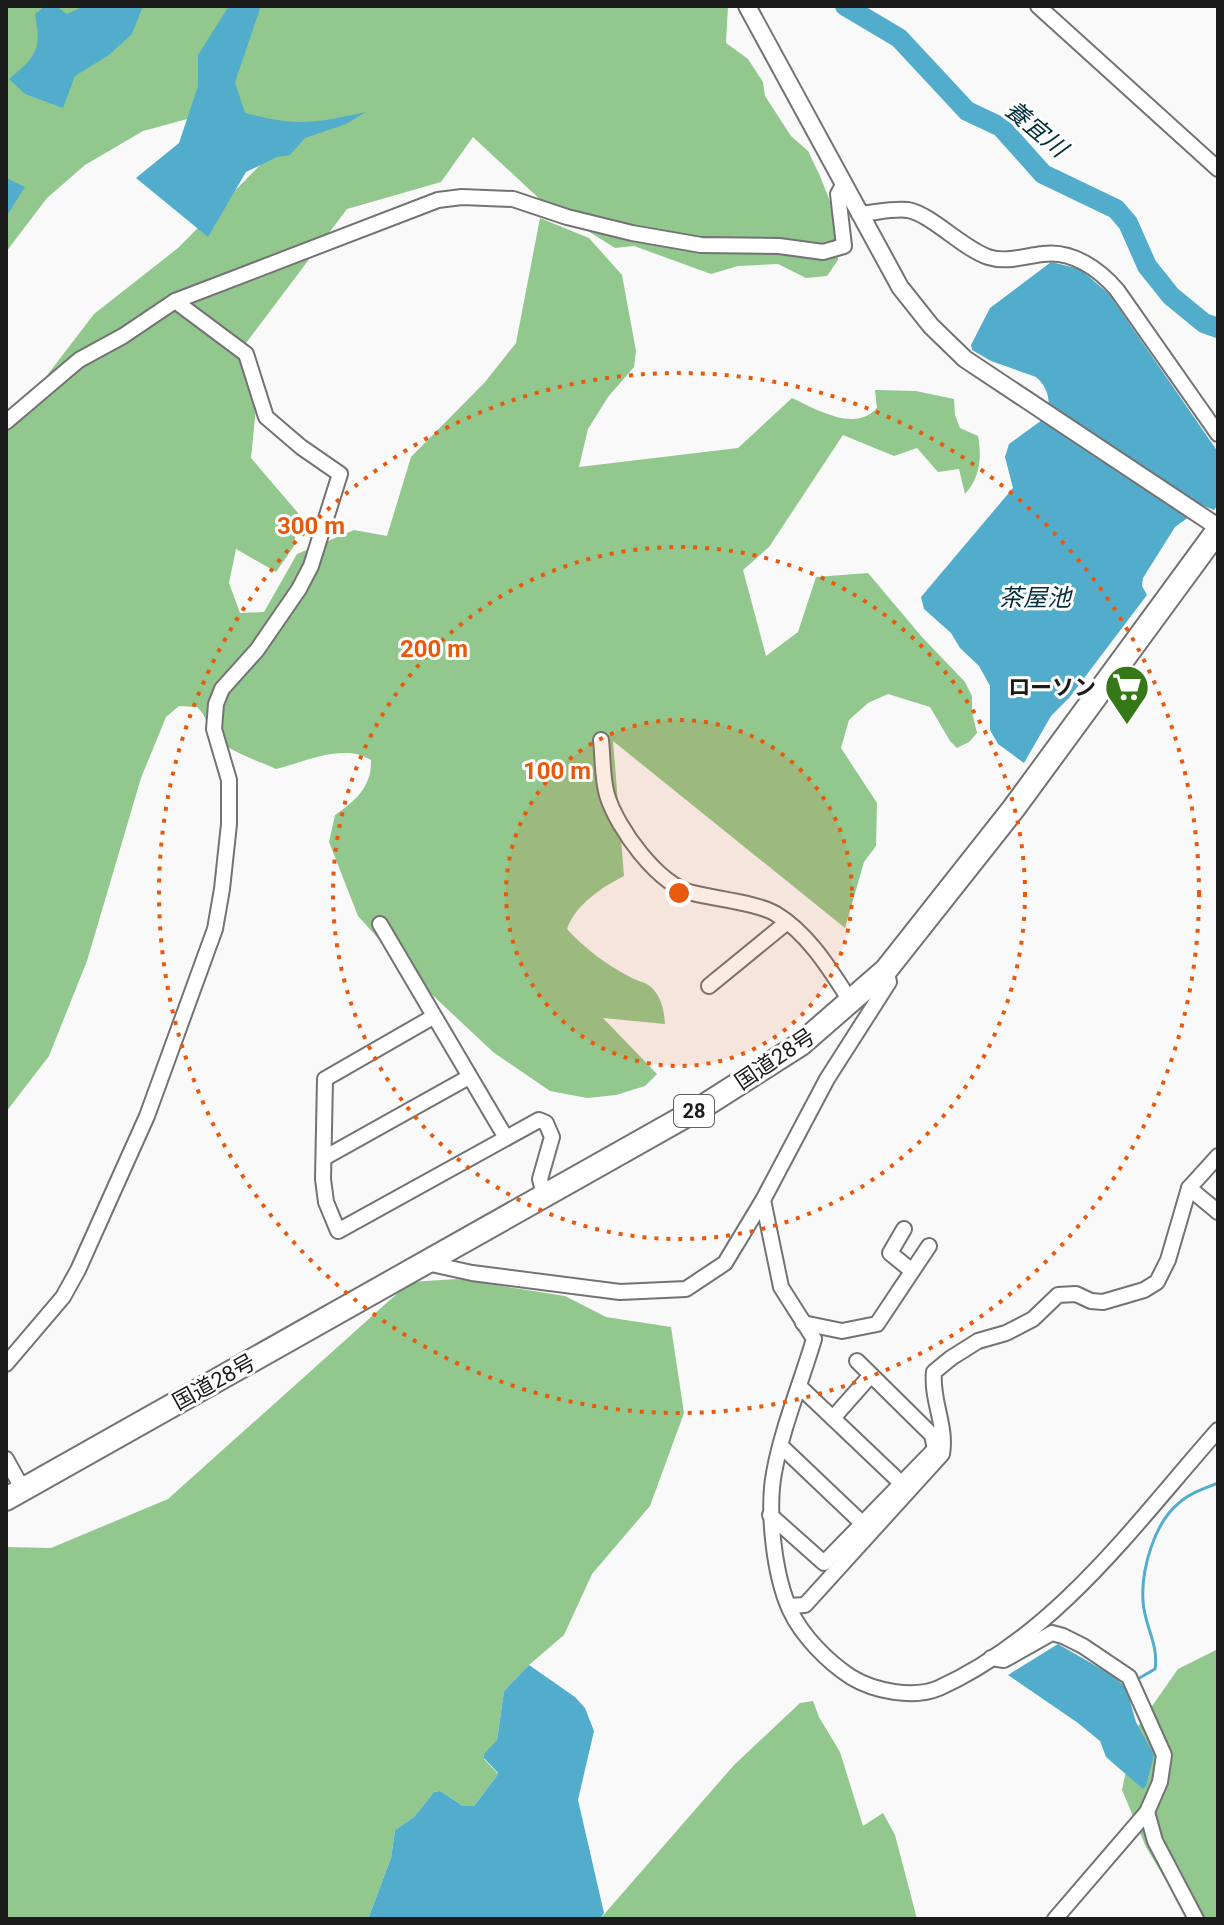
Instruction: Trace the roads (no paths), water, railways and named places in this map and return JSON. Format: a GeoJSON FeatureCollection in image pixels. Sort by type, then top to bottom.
{"type":"FeatureCollection","features":[{"type":"Feature","properties":{"kind":"highway","name":"国道28号"},"geometry":{"type":"LineString","coordinates":[[14,1494],[427,1263],[747,1080],[801,1044],[886,970],[1014,808],[1218,529]]}},
{"type":"Feature","properties":{"kind":"street"},"geometry":{"type":"LineString","coordinates":[[747,6],[900,287],[931,326],[965,359],[1218,529]]}},
{"type":"Feature","properties":{"kind":"street"},"geometry":{"type":"LineString","coordinates":[[1038,6],[1218,169]]}},
{"type":"Feature","properties":{"kind":"street"},"geometry":{"type":"LineString","coordinates":[[6,422],[79,360],[123,336],[175,301],[419,206],[462,197],[513,199],[567,217],[657,240],[701,245],[779,246],[823,252],[844,246],[838,194],[844,183]]}},
{"type":"Feature","properties":{"kind":"street"},"geometry":{"type":"LineString","coordinates":[[859,214],[909,210],[972,250],[992,258],[1025,258],[1045,253],[1073,258],[1103,273],[1218,434]]}},
{"type":"Feature","properties":{"kind":"street"},"geometry":{"type":"LineString","coordinates":[[6,1364],[63,1297],[147,1116],[215,929],[222,889],[229,824],[229,780],[214,729],[216,704],[222,689],[257,650],[299,589],[315,553],[340,474],[301,447],[266,417],[246,354],[175,301]]}},
{"type":"Feature","properties":{"kind":"street"},"geometry":{"type":"LineString","coordinates":[[601,740],[607,795],[636,850],[657,871],[688,892],[774,913],[826,963],[851,1002]]}},
{"type":"Feature","properties":{"kind":"street"},"geometry":{"type":"LineString","coordinates":[[709,986],[786,923]]}},
{"type":"Feature","properties":{"kind":"street"},"geometry":{"type":"LineString","coordinates":[[380,924],[506,1138]]}},
{"type":"Feature","properties":{"kind":"street"},"geometry":{"type":"LineString","coordinates":[[427,1263],[472,1273],[620,1292],[686,1289],[725,1263],[763,1200],[827,1079],[889,982],[886,970]]}},
{"type":"Feature","properties":{"kind":"street"},"geometry":{"type":"LineString","coordinates":[[433,1017],[325,1079],[326,1202],[338,1231],[539,1120],[546,1123],[552,1137],[540,1179],[544,1195]]}},
{"type":"Feature","properties":{"kind":"street"},"geometry":{"type":"LineString","coordinates":[[324,1158],[469,1077]]}},
{"type":"Feature","properties":{"kind":"street"},"geometry":{"type":"LineString","coordinates":[[789,1606],[805,1605],[942,1454],[944,1440],[933,1383],[934,1372],[978,1341],[1006,1333],[1033,1319],[1058,1295],[1076,1294],[1091,1301],[1103,1302],[1144,1290],[1157,1282],[1168,1260],[1189,1188],[1218,1156]]}},
{"type":"Feature","properties":{"kind":"street"},"geometry":{"type":"LineString","coordinates":[[1189,1188],[1218,1212]]}},
{"type":"Feature","properties":{"kind":"street"},"geometry":{"type":"LineString","coordinates":[[763,1200],[781,1287],[814,1339],[773,1476],[770,1515],[776,1560],[789,1606],[811,1641],[836,1667],[872,1687],[929,1692],[991,1658],[1069,1599],[1218,1430]]}},
{"type":"Feature","properties":{"kind":"street"},"geometry":{"type":"LineString","coordinates":[[904,1229],[890,1253],[912,1271]]}},
{"type":"Feature","properties":{"kind":"street"},"geometry":{"type":"LineString","coordinates":[[803,1323],[842,1331],[877,1324],[929,1246]]}},
{"type":"Feature","properties":{"kind":"street"},"geometry":{"type":"LineString","coordinates":[[770,1515],[824,1563],[935,1449],[932,1435],[857,1361]]}},
{"type":"Feature","properties":{"kind":"street"},"geometry":{"type":"LineString","coordinates":[[833,1418],[871,1375]]}},
{"type":"Feature","properties":{"kind":"street"},"geometry":{"type":"LineString","coordinates":[[799,1386],[901,1483]]}},
{"type":"Feature","properties":{"kind":"street"},"geometry":{"type":"LineString","coordinates":[[781,1446],[862,1523]]}},
{"type":"Feature","properties":{"kind":"street"},"geometry":{"type":"LineString","coordinates":[[6,1459],[14,1494]]}},
{"type":"Feature","properties":{"kind":"street"},"geometry":{"type":"LineString","coordinates":[[991,1658],[1004,1660],[1052,1633],[1083,1646],[1132,1682],[1164,1755],[1160,1782],[1147,1812],[1055,1919]]}},
{"type":"Feature","properties":{"kind":"street"},"geometry":{"type":"LineString","coordinates":[[1147,1812],[1155,1841],[1196,1919]]}},
{"type":"Feature","properties":{"kind":"water"},"geometry":{"type":"Polygon","coordinates":[[[84,6],[143,6],[132,34],[109,55],[75,76],[63,108],[25,94],[9,79],[35,51],[38,36],[35,14],[44,7],[59,8],[67,14],[84,6]]]}},
{"type":"Feature","properties":{"kind":"water"},"geometry":{"type":"Polygon","coordinates":[[[229,6],[261,6],[235,82],[245,113],[306,122],[366,112],[346,124],[305,138],[290,155],[277,157],[246,172],[208,237],[136,178],[179,143],[198,86],[198,55],[229,6]]]}},
{"type":"Feature","properties":{"kind":"water"},"geometry":{"type":"Polygon","coordinates":[[[6,178],[25,187],[6,217],[6,178]]]}},
{"type":"Feature","properties":{"kind":"water","name":"茶屋池"},"geometry":{"type":"Polygon","coordinates":[[[1051,262],[1080,269],[1109,294],[1218,452],[1218,505],[1214,510],[1204,506],[1175,527],[1143,578],[1142,586],[1147,595],[1069,698],[1051,716],[1024,763],[998,744],[990,730],[990,686],[979,666],[960,648],[951,633],[924,609],[921,597],[1013,488],[1005,457],[1009,444],[1046,417],[1048,396],[1036,377],[991,361],[972,350],[971,345],[990,308],[1051,262]]]}},
{"type":"Feature","properties":{"kind":"water"},"geometry":{"type":"Polygon","coordinates":[[[1058,1644],[1110,1674],[1126,1687],[1136,1722],[1154,1755],[1143,1789],[1106,1757],[1100,1741],[1008,1675],[1058,1644]]]}},
{"type":"Feature","properties":{"kind":"water"},"geometry":{"type":"Polygon","coordinates":[[[529,1665],[575,1697],[585,1708],[594,1731],[578,1800],[604,1913],[600,1919],[368,1919],[391,1858],[395,1830],[414,1817],[434,1792],[440,1791],[463,1806],[474,1806],[496,1777],[498,1773],[484,1754],[497,1740],[504,1691],[529,1665]]]}},
{"type":"Feature","properties":{"kind":"waterway","name":"養宜川"},"geometry":{"type":"LineString","coordinates":[[845,6],[899,38],[967,111],[1001,127],[1043,174],[1116,209],[1128,223],[1147,266],[1171,296],[1204,323],[1218,328]]}},
{"type":"Feature","properties":{"kind":"waterway"},"geometry":{"type":"LineString","coordinates":[[1136,1680],[1155,1669],[1155,1651],[1144,1610],[1143,1589],[1147,1562],[1156,1535],[1179,1503],[1218,1483]]}},
{"type":"Feature","properties":{"kind":"place","name":"ローソン"},"geometry":{"type":"Point","coordinates":[1127,726]}}]}
